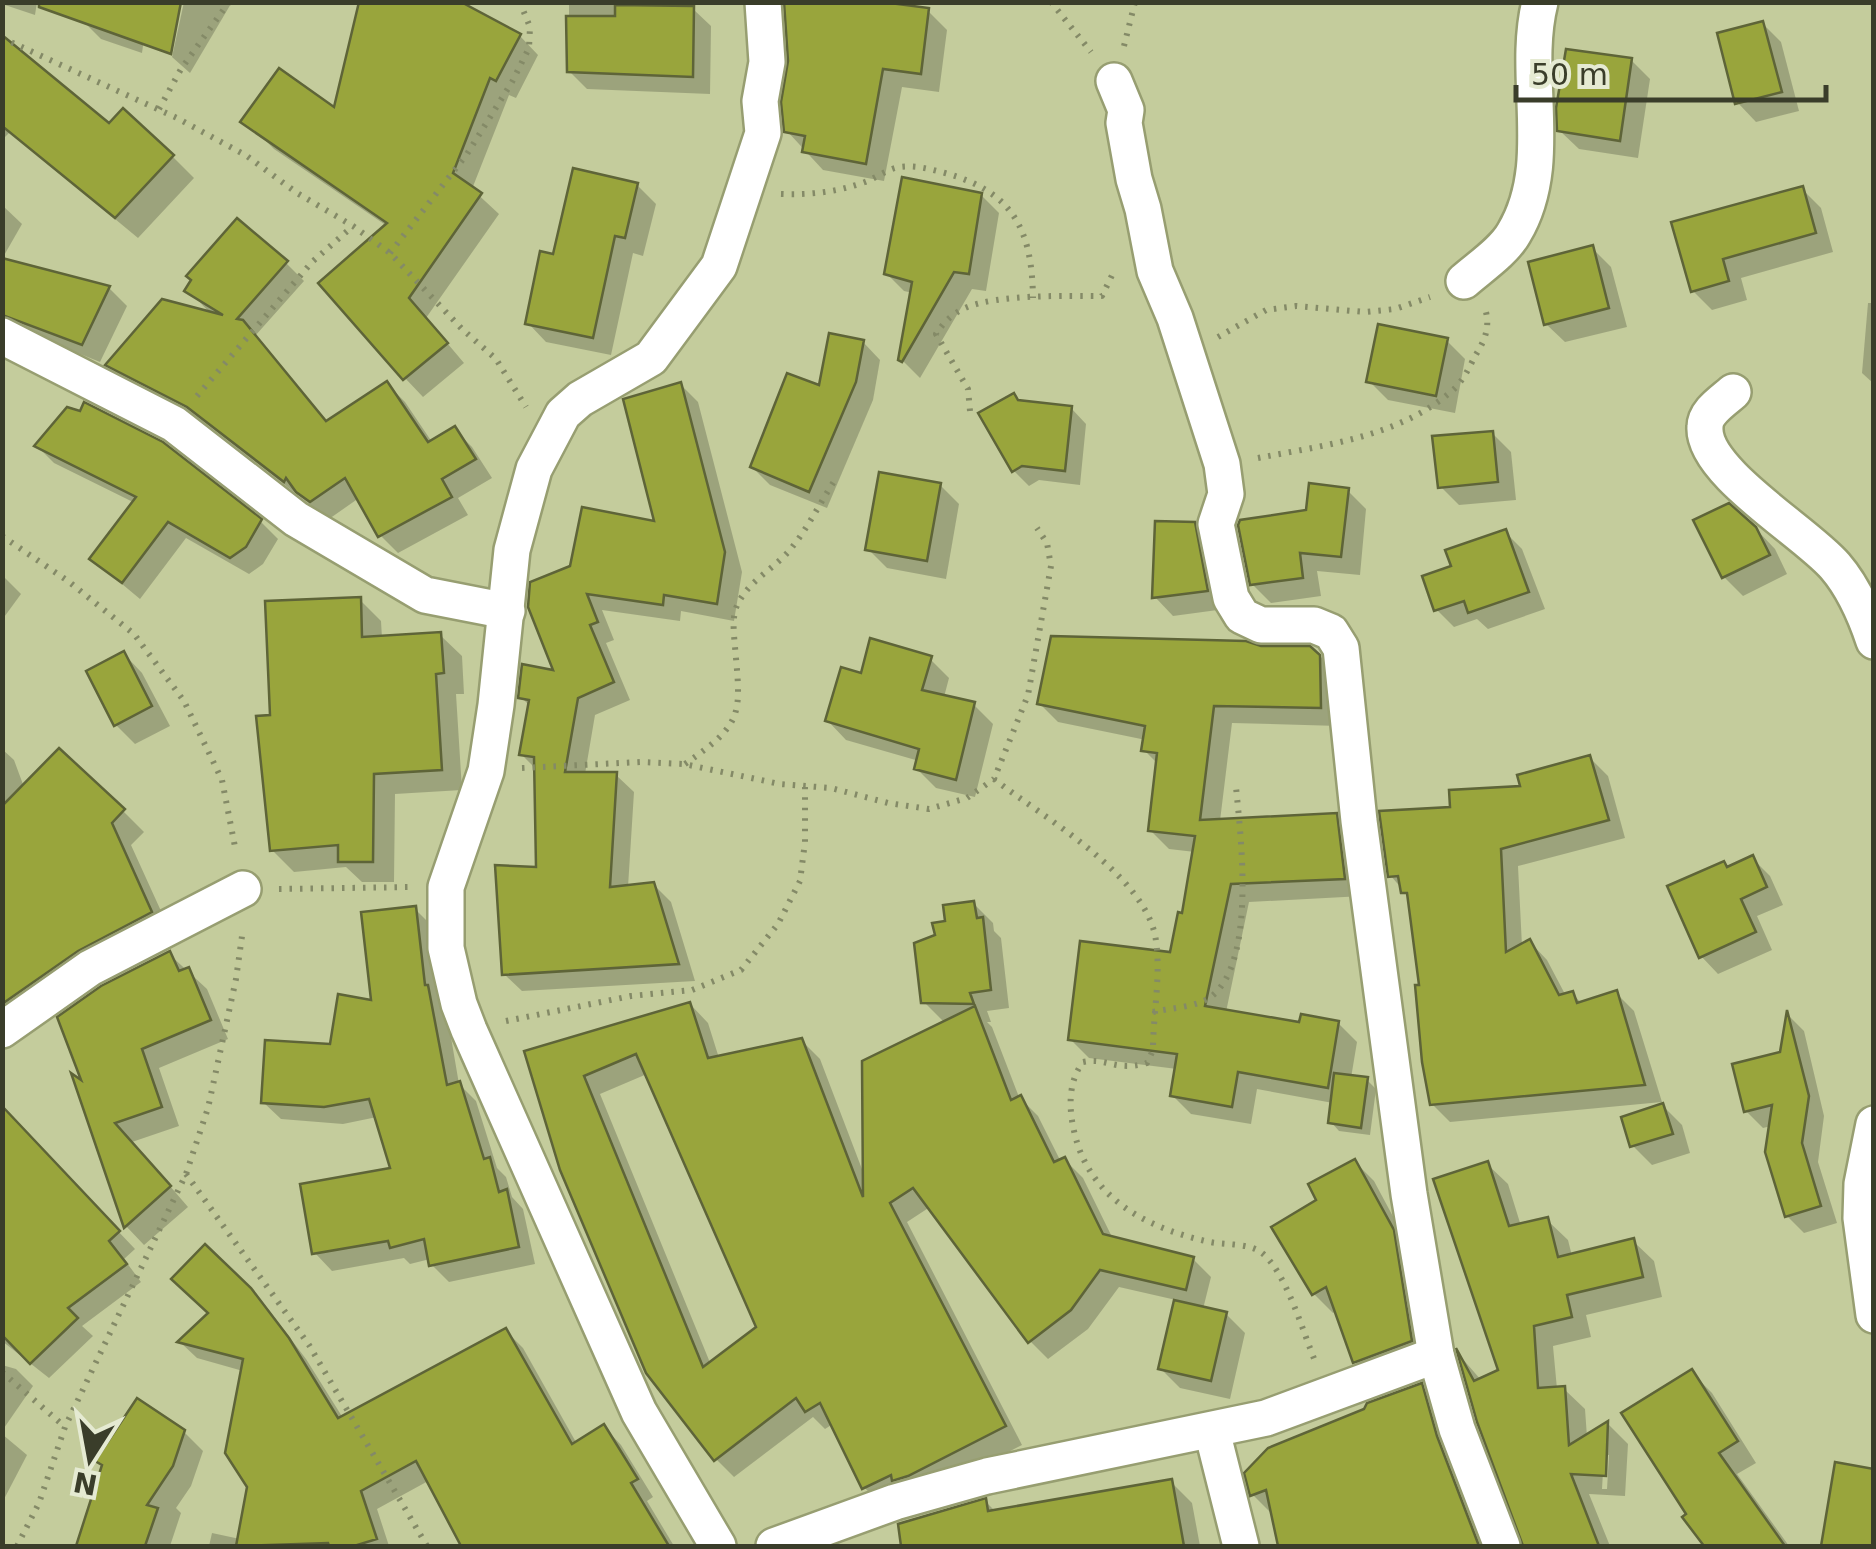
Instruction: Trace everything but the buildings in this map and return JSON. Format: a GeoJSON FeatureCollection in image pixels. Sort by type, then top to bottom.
{"type":"FeatureCollection","features":[{"type":"Feature","properties":{"kind":"street"},"geometry":{"type":"LineString","coordinates":[[718,1546],[639,1412],[469,1030],[446,948],[446,887],[486,770],[512,550],[534,469],[562,414],[580,399],[651,358],[719,266],[763,133],[760,101],[768,62],[763,2]]}},
{"type":"Feature","properties":{"kind":"street"},"geometry":{"type":"LineString","coordinates":[[1464,281],[1513,236],[1525,210],[1534,166],[1533,40],[1540,2]]}},
{"type":"Feature","properties":{"kind":"street"},"geometry":{"type":"LineString","coordinates":[[1114,81],[1126,110],[1124,122],[1134,180],[1155,272],[1222,464],[1226,494],[1216,524],[1231,598],[1242,616],[1261,626],[1314,625],[1331,632],[1341,648],[1359,821],[1408,1194],[1436,1355],[1457,1429],[1502,1546]]}},
{"type":"Feature","properties":{"kind":"street"},"geometry":{"type":"LineString","coordinates":[[2,336],[174,424],[296,519],[424,596],[507,612]]}},
{"type":"Feature","properties":{"kind":"street"},"geometry":{"type":"LineString","coordinates":[[1733,392],[1707,416],[1704,430],[1710,447],[1752,496],[1810,540],[1837,567],[1862,606],[1874,641]]}},
{"type":"Feature","properties":{"kind":"street"},"geometry":{"type":"LineString","coordinates":[[2,1030],[90,968],[243,889]]}},
{"type":"Feature","properties":{"kind":"street"},"geometry":{"type":"LineString","coordinates":[[1874,1124],[1862,1184],[1862,1218],[1874,1314]]}},
{"type":"Feature","properties":{"kind":"street"},"geometry":{"type":"LineString","coordinates":[[774,1546],[895,1502],[987,1476],[1266,1418],[1436,1355]]}},
{"type":"Feature","properties":{"kind":"street"},"geometry":{"type":"LineString","coordinates":[[1212,1432],[1242,1546]]}},
{"type":"Feature","properties":{"kind":"path"},"geometry":{"type":"LineString","coordinates":[[159,109],[181,69],[230,2]]}},
{"type":"Feature","properties":{"kind":"path"},"geometry":{"type":"LineString","coordinates":[[1052,2],[1114,81]]}},
{"type":"Feature","properties":{"kind":"path"},"geometry":{"type":"LineString","coordinates":[[390,253],[475,143],[512,82],[529,48],[530,26],[521,4]]}},
{"type":"Feature","properties":{"kind":"path"},"geometry":{"type":"LineString","coordinates":[[2,38],[159,109],[247,156],[390,253],[496,359],[548,442]]}},
{"type":"Feature","properties":{"kind":"path"},"geometry":{"type":"LineString","coordinates":[[734,219],[752,196],[814,195],[847,188],[894,168],[926,168],[971,180],[998,195],[1020,227],[1032,267],[1033,298]]}},
{"type":"Feature","properties":{"kind":"path"},"geometry":{"type":"LineString","coordinates":[[970,411],[968,389],[936,334],[947,318],[968,306],[1033,298],[1102,296],[1143,209]]}},
{"type":"Feature","properties":{"kind":"path"},"geometry":{"type":"LineString","coordinates":[[174,424],[312,262],[353,226]]}},
{"type":"Feature","properties":{"kind":"path"},"geometry":{"type":"LineString","coordinates":[[1207,341],[1266,310],[1296,306],[1365,312],[1394,309],[1464,281],[1482,294],[1489,322],[1484,340],[1456,387],[1400,422],[1362,438],[1222,464]]}},
{"type":"Feature","properties":{"kind":"path"},"geometry":{"type":"LineString","coordinates":[[684,764],[714,744],[733,722],[741,692],[736,608],[757,578],[793,547],[834,480]]}},
{"type":"Feature","properties":{"kind":"path"},"geometry":{"type":"LineString","coordinates":[[486,770],[684,764],[831,788],[888,804],[930,809],[966,798],[994,779],[1028,696],[1051,566],[1047,543],[1037,528]]}},
{"type":"Feature","properties":{"kind":"path"},"geometry":{"type":"LineString","coordinates":[[2,536],[68,581],[134,634],[184,701],[222,780],[243,889],[243,929],[236,979],[208,1108],[186,1174],[65,1428],[39,1502],[16,1546]]}},
{"type":"Feature","properties":{"kind":"path"},"geometry":{"type":"LineString","coordinates":[[994,779],[1060,827],[1134,890],[1150,918],[1156,940],[1152,1050],[1146,1063],[1125,1069],[1093,1060],[1083,1062],[1076,1072],[1071,1120],[1080,1157],[1096,1184],[1144,1218],[1209,1242],[1258,1249],[1272,1263],[1329,1395]]}},
{"type":"Feature","properties":{"kind":"path"},"geometry":{"type":"LineString","coordinates":[[469,1030],[562,1008],[692,990],[741,970],[778,924],[800,881],[806,842],[805,786]]}},
{"type":"Feature","properties":{"kind":"path"},"geometry":{"type":"LineString","coordinates":[[1153,1012],[1208,1000],[1233,967],[1244,875],[1236,787]]}},
{"type":"Feature","properties":{"kind":"path"},"geometry":{"type":"LineString","coordinates":[[243,889],[446,887]]}},
{"type":"Feature","properties":{"kind":"path"},"geometry":{"type":"LineString","coordinates":[[186,1174],[309,1345],[427,1546]]}},
{"type":"Feature","properties":{"kind":"path"},"geometry":{"type":"LineString","coordinates":[[2,1372],[65,1428]]}}]}
